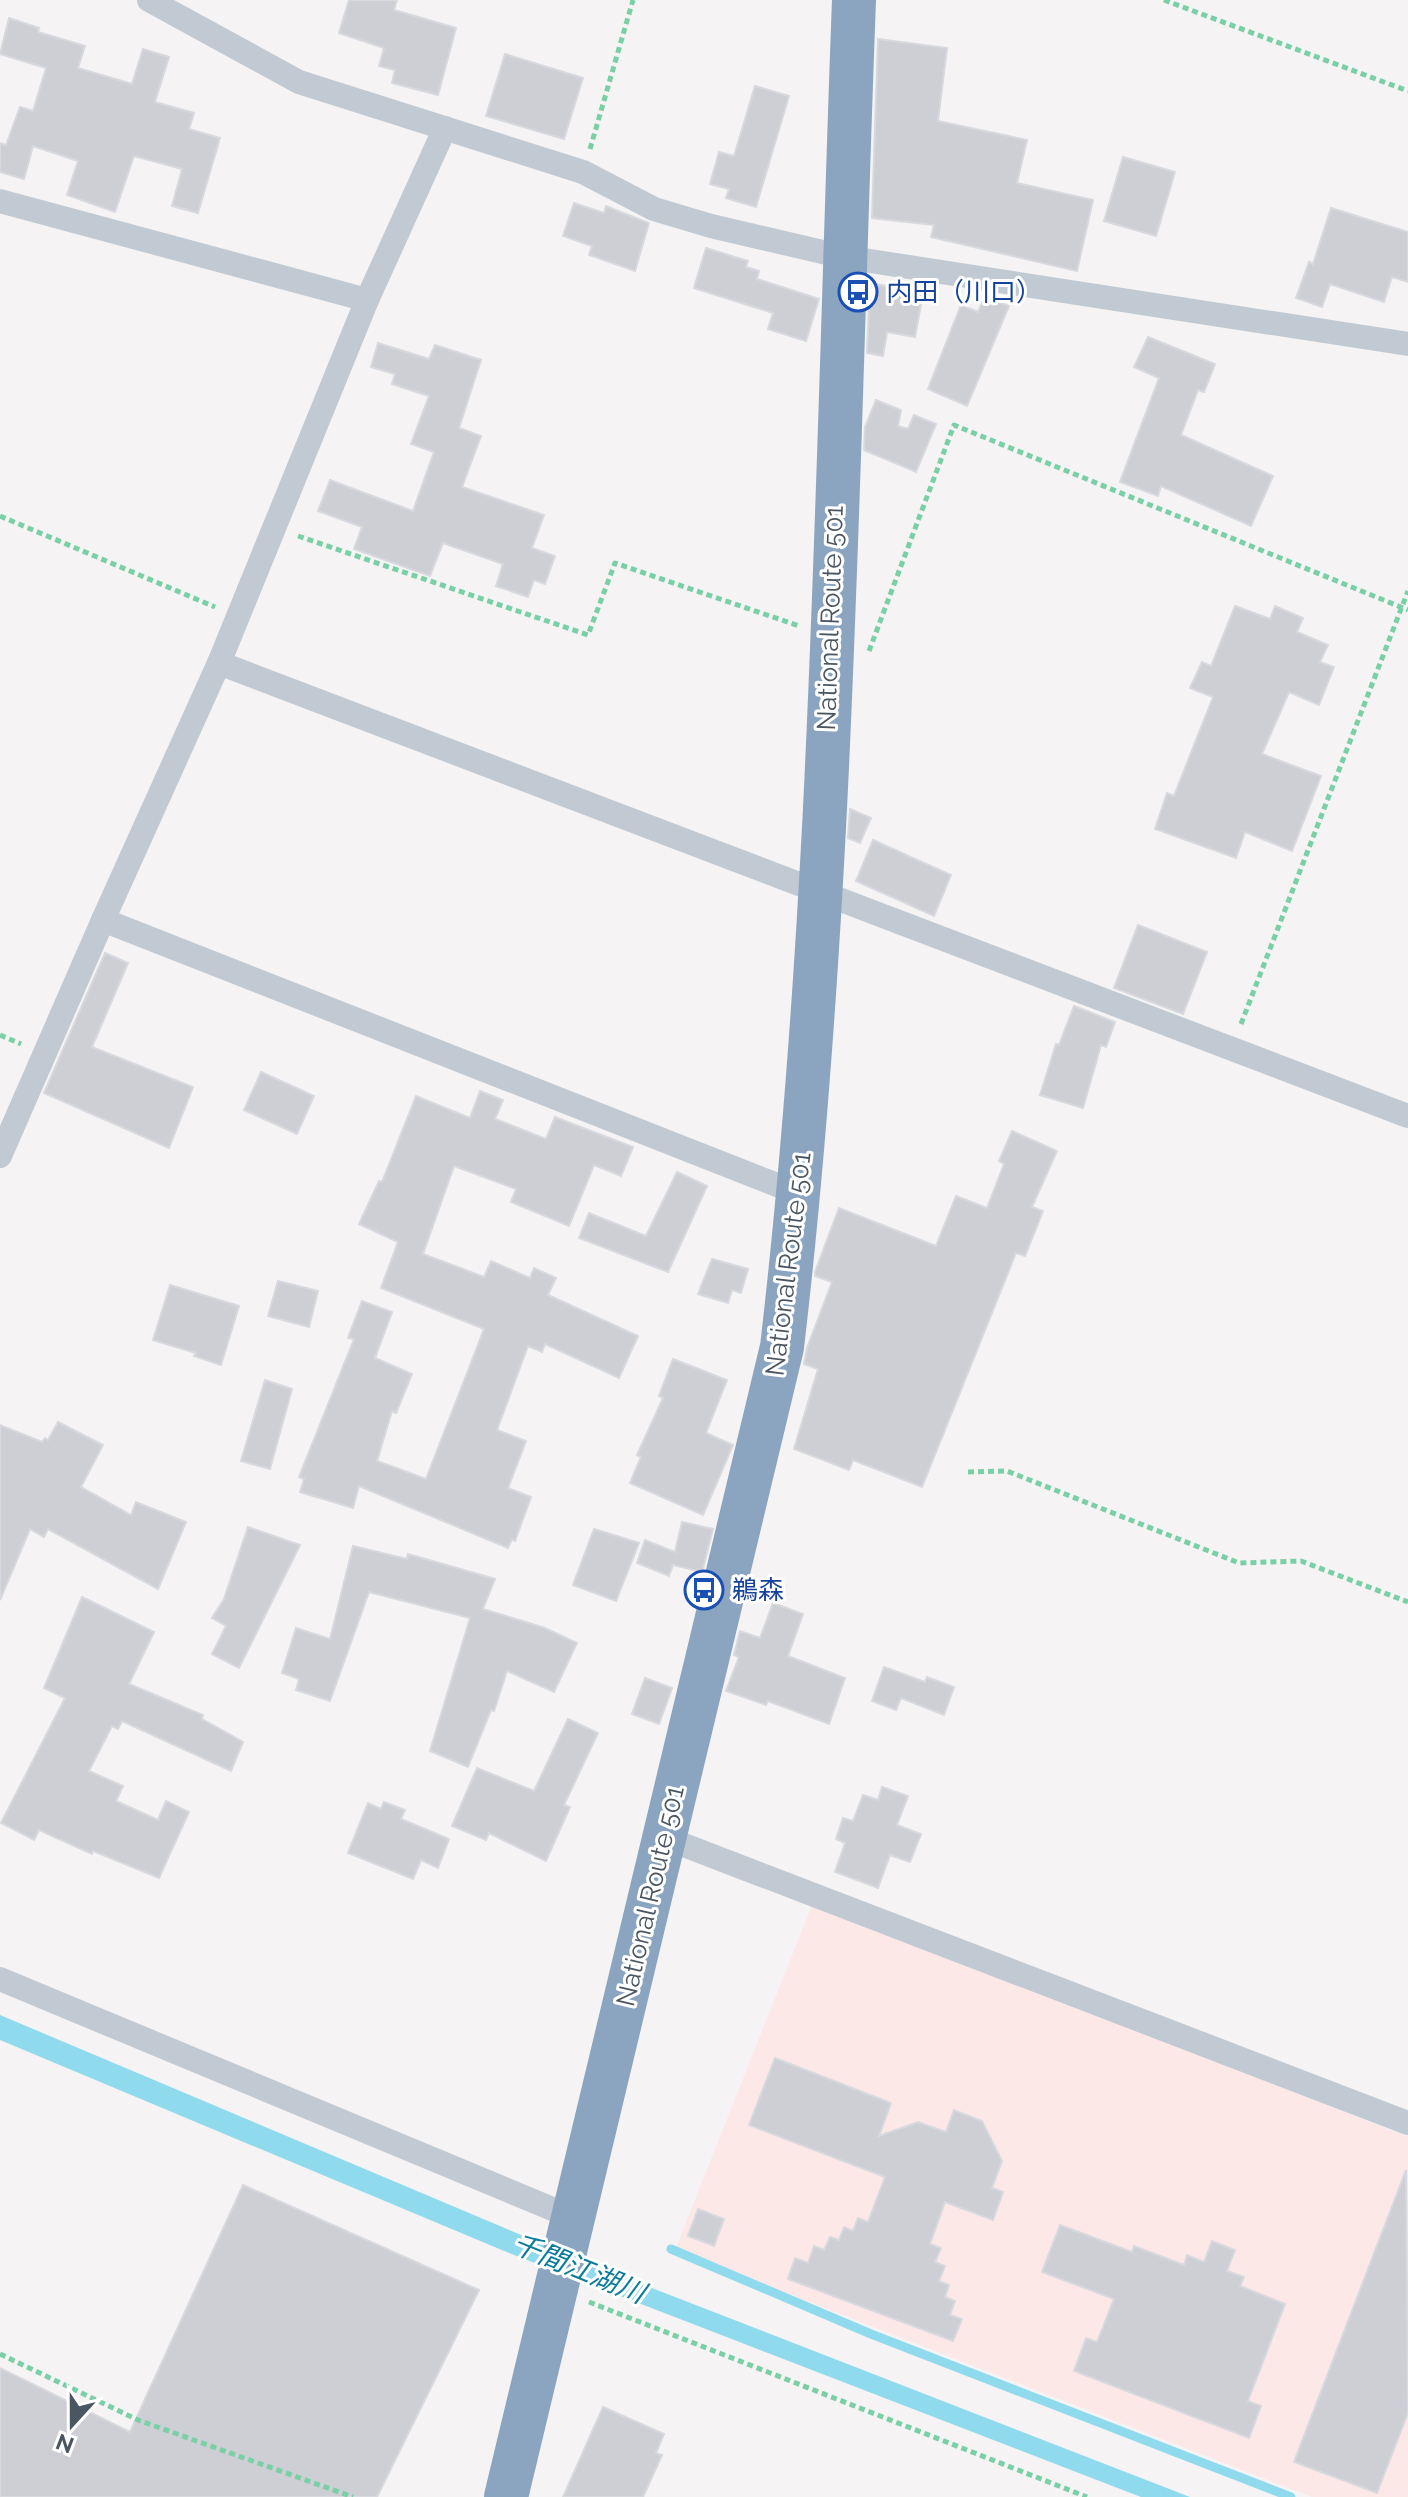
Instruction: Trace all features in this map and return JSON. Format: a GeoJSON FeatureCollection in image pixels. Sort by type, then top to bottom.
{"type":"FeatureCollection","features":[{"type":"Feature","properties":{"kind":"highway","name":"National Route 501"},"geometry":{"type":"LineString","coordinates":[[506,2497],[782,1347],[800,1194],[819,894],[854,0]]}},
{"type":"Feature","properties":{"kind":"street"},"geometry":{"type":"LineString","coordinates":[[149,0],[299,82],[583,172],[654,209],[711,226],[844,257],[1408,344]]}},
{"type":"Feature","properties":{"kind":"street"},"geometry":{"type":"LineString","coordinates":[[0,1156],[219,663],[367,300],[445,128]]}},
{"type":"Feature","properties":{"kind":"street"},"geometry":{"type":"LineString","coordinates":[[0,201],[367,300]]}},
{"type":"Feature","properties":{"kind":"street"},"geometry":{"type":"LineString","coordinates":[[219,663],[1408,1116]]}},
{"type":"Feature","properties":{"kind":"street"},"geometry":{"type":"LineString","coordinates":[[103,920],[800,1194]]}},
{"type":"Feature","properties":{"kind":"street"},"geometry":{"type":"LineString","coordinates":[[663,1837],[1408,2123]]}},
{"type":"Feature","properties":{"kind":"street"},"geometry":{"type":"LineString","coordinates":[[0,1979],[571,2228]]}},
{"type":"Feature","properties":{"kind":"path"},"geometry":{"type":"LineString","coordinates":[[583,172],[633,0]]}},
{"type":"Feature","properties":{"kind":"path"},"geometry":{"type":"LineString","coordinates":[[1164,0],[1408,91]]}},
{"type":"Feature","properties":{"kind":"path"},"geometry":{"type":"LineString","coordinates":[[0,516],[238,617]]}},
{"type":"Feature","properties":{"kind":"path"},"geometry":{"type":"LineString","coordinates":[[1232,1048],[1408,591]]}},
{"type":"Feature","properties":{"kind":"path"},"geometry":{"type":"LineString","coordinates":[[968,1472],[1007,1471],[1239,1563],[1301,1561],[1408,1602]]}},
{"type":"Feature","properties":{"kind":"path"},"geometry":{"type":"LineString","coordinates":[[558,2286],[1087,2497]]}},
{"type":"Feature","properties":{"kind":"path"},"geometry":{"type":"LineString","coordinates":[[0,2354],[138,2420],[353,2497]]}},
{"type":"Feature","properties":{"kind":"shaded area"},"geometry":{"type":"Polygon","coordinates":[[[813,1903],[1408,2137],[1408,2497],[1312,2497],[675,2250],[813,1903]]]}},
{"type":"Feature","properties":{"kind":"water","name":"千間江湖川"},"geometry":{"type":"Polygon","coordinates":[[[0,2015],[590,2264],[1190,2497],[1141,2497],[509,2253],[0,2040],[0,2015]]]}},
{"type":"Feature","properties":{"kind":"building"},"geometry":{"type":"Polygon","coordinates":[[[349,0],[397,0],[394,10],[456,28],[438,95],[392,83],[395,70],[379,66],[384,48],[339,33],[349,0]]]}},
{"type":"Feature","properties":{"kind":"building"},"geometry":{"type":"Polygon","coordinates":[[[9,18],[39,28],[38,32],[85,46],[78,68],[132,84],[143,49],[169,57],[155,102],[194,113],[189,129],[220,138],[198,213],[172,206],[182,169],[134,156],[115,212],[67,195],[78,161],[33,146],[24,179],[0,172],[0,143],[6,145],[20,107],[33,111],[46,68],[0,54],[9,18]]]}},
{"type":"Feature","properties":{"kind":"building"},"geometry":{"type":"Polygon","coordinates":[[[878,39],[947,48],[938,121],[1027,140],[1017,183],[1093,200],[1077,271],[931,237],[934,225],[872,218],[878,39]]]}},
{"type":"Feature","properties":{"kind":"building"},"geometry":{"type":"Polygon","coordinates":[[[505,54],[583,78],[564,139],[486,116],[505,54]]]}},
{"type":"Feature","properties":{"kind":"building"},"geometry":{"type":"Polygon","coordinates":[[[755,86],[789,96],[756,207],[726,198],[729,189],[710,184],[719,152],[734,156],[755,86]]]}},
{"type":"Feature","properties":{"kind":"building"},"geometry":{"type":"Polygon","coordinates":[[[1123,157],[1175,172],[1156,236],[1104,221],[1123,157]]]}},
{"type":"Feature","properties":{"kind":"building"},"geometry":{"type":"Polygon","coordinates":[[[574,203],[604,213],[606,206],[649,223],[635,271],[589,255],[592,246],[563,236],[574,203]]]}},
{"type":"Feature","properties":{"kind":"building"},"geometry":{"type":"Polygon","coordinates":[[[1331,208],[1408,232],[1408,282],[1392,277],[1384,302],[1330,284],[1322,307],[1296,298],[1309,262],[1313,264],[1331,208]]]}},
{"type":"Feature","properties":{"kind":"building"},"geometry":{"type":"Polygon","coordinates":[[[706,248],[748,261],[746,267],[759,271],[757,279],[819,299],[806,341],[768,329],[773,313],[694,288],[706,248]]]}},
{"type":"Feature","properties":{"kind":"building"},"geometry":{"type":"Polygon","coordinates":[[[870,283],[923,293],[915,337],[887,332],[883,356],[867,353],[870,283]]]}},
{"type":"Feature","properties":{"kind":"building"},"geometry":{"type":"Polygon","coordinates":[[[985,296],[1009,306],[967,406],[928,389],[961,305],[978,312],[985,296]]]}},
{"type":"Feature","properties":{"kind":"building"},"geometry":{"type":"Polygon","coordinates":[[[1148,337],[1215,364],[1204,392],[1198,390],[1181,435],[1273,476],[1251,526],[1161,486],[1158,496],[1120,482],[1159,378],[1134,367],[1148,337]]]}},
{"type":"Feature","properties":{"kind":"building"},"geometry":{"type":"Polygon","coordinates":[[[378,343],[429,359],[435,345],[481,360],[459,428],[481,436],[462,487],[544,515],[532,548],[555,556],[545,584],[534,580],[528,597],[496,586],[503,564],[443,543],[430,576],[354,549],[362,527],[318,511],[330,480],[413,511],[434,452],[411,444],[429,396],[392,384],[395,374],[371,367],[378,343]]]}},
{"type":"Feature","properties":{"kind":"building"},"geometry":{"type":"Polygon","coordinates":[[[876,400],[901,410],[898,426],[908,429],[914,415],[936,424],[916,472],[864,450],[865,427],[876,400]]]}},
{"type":"Feature","properties":{"kind":"building"},"geometry":{"type":"Polygon","coordinates":[[[1235,606],[1270,619],[1275,606],[1303,618],[1297,632],[1328,645],[1320,662],[1334,667],[1319,705],[1289,692],[1262,754],[1321,776],[1292,851],[1245,832],[1236,858],[1155,829],[1167,793],[1174,796],[1213,697],[1190,688],[1202,662],[1211,666],[1235,606]]]}},
{"type":"Feature","properties":{"kind":"building"},"geometry":{"type":"Polygon","coordinates":[[[850,809],[871,818],[860,843],[848,838],[850,809]]]}},
{"type":"Feature","properties":{"kind":"building"},"geometry":{"type":"Polygon","coordinates":[[[873,840],[951,875],[934,916],[856,881],[873,840]]]}},
{"type":"Feature","properties":{"kind":"building"},"geometry":{"type":"Polygon","coordinates":[[[1138,925],[1207,952],[1183,1014],[1114,988],[1138,925]]]}},
{"type":"Feature","properties":{"kind":"building"},"geometry":{"type":"Polygon","coordinates":[[[105,953],[128,963],[92,1047],[193,1087],[169,1148],[44,1093],[105,953]]]}},
{"type":"Feature","properties":{"kind":"building"},"geometry":{"type":"Polygon","coordinates":[[[1074,1006],[1115,1022],[1106,1047],[1101,1045],[1083,1108],[1040,1095],[1056,1044],[1059,1045],[1074,1006]]]}},
{"type":"Feature","properties":{"kind":"building"},"geometry":{"type":"Polygon","coordinates":[[[261,1072],[314,1096],[297,1134],[244,1110],[261,1072]]]}},
{"type":"Feature","properties":{"kind":"building"},"geometry":{"type":"Polygon","coordinates":[[[480,1091],[503,1100],[495,1119],[546,1139],[555,1117],[633,1147],[621,1176],[594,1165],[569,1226],[511,1202],[516,1189],[454,1166],[423,1254],[484,1277],[491,1261],[530,1278],[534,1268],[556,1278],[548,1295],[638,1336],[619,1378],[545,1344],[542,1352],[528,1346],[497,1430],[526,1441],[508,1488],[531,1497],[515,1541],[512,1539],[508,1548],[359,1486],[353,1508],[300,1492],[304,1479],[299,1477],[354,1339],[348,1338],[362,1301],[392,1312],[375,1358],[412,1374],[396,1413],[392,1411],[377,1461],[426,1479],[484,1329],[381,1288],[398,1242],[359,1224],[379,1181],[382,1182],[416,1096],[470,1118],[480,1091]]]}},
{"type":"Feature","properties":{"kind":"building"},"geometry":{"type":"Polygon","coordinates":[[[1012,1131],[1057,1151],[1032,1207],[1043,1211],[1025,1256],[1016,1253],[922,1487],[853,1460],[849,1470],[794,1449],[818,1369],[804,1364],[807,1348],[832,1282],[815,1276],[815,1272],[839,1208],[936,1246],[956,1196],[987,1208],[1004,1164],[999,1161],[1012,1131]]]}},
{"type":"Feature","properties":{"kind":"building"},"geometry":{"type":"Polygon","coordinates":[[[677,1172],[707,1186],[668,1272],[579,1238],[589,1213],[646,1236],[677,1172]]]}},
{"type":"Feature","properties":{"kind":"building"},"geometry":{"type":"Polygon","coordinates":[[[712,1259],[748,1269],[741,1293],[732,1290],[728,1303],[698,1294],[712,1259]]]}},
{"type":"Feature","properties":{"kind":"building"},"geometry":{"type":"Polygon","coordinates":[[[278,1281],[318,1291],[309,1327],[268,1316],[278,1281]]]}},
{"type":"Feature","properties":{"kind":"building"},"geometry":{"type":"Polygon","coordinates":[[[170,1285],[239,1306],[221,1365],[194,1356],[196,1353],[153,1340],[170,1285]]]}},
{"type":"Feature","properties":{"kind":"building"},"geometry":{"type":"Polygon","coordinates":[[[673,1359],[727,1380],[706,1433],[733,1445],[703,1515],[630,1483],[641,1457],[637,1455],[663,1398],[659,1396],[673,1359]]]}},
{"type":"Feature","properties":{"kind":"building"},"geometry":{"type":"Polygon","coordinates":[[[265,1380],[292,1389],[270,1469],[241,1461],[265,1380]]]}},
{"type":"Feature","properties":{"kind":"building"},"geometry":{"type":"Polygon","coordinates":[[[58,1422],[103,1445],[81,1487],[131,1515],[136,1502],[186,1522],[158,1589],[48,1529],[44,1537],[30,1529],[0,1600],[0,1425],[42,1442],[45,1438],[48,1440],[58,1422]]]}},
{"type":"Feature","properties":{"kind":"building"},"geometry":{"type":"Polygon","coordinates":[[[682,1522],[713,1529],[702,1572],[673,1565],[669,1576],[637,1563],[645,1540],[675,1552],[682,1522]]]}},
{"type":"Feature","properties":{"kind":"building"},"geometry":{"type":"Polygon","coordinates":[[[248,1527],[300,1545],[239,1668],[212,1654],[226,1626],[212,1618],[224,1599],[248,1527]]]}},
{"type":"Feature","properties":{"kind":"building"},"geometry":{"type":"Polygon","coordinates":[[[594,1529],[639,1543],[616,1601],[573,1585],[594,1529]]]}},
{"type":"Feature","properties":{"kind":"building"},"geometry":{"type":"Polygon","coordinates":[[[353,1546],[407,1559],[408,1554],[495,1579],[483,1609],[545,1628],[577,1643],[554,1692],[507,1671],[494,1711],[491,1710],[468,1767],[430,1751],[470,1618],[369,1592],[330,1701],[296,1690],[299,1679],[282,1673],[296,1628],[330,1639],[353,1546]]]}},
{"type":"Feature","properties":{"kind":"building"},"geometry":{"type":"Polygon","coordinates":[[[82,1597],[154,1632],[129,1684],[203,1715],[202,1719],[243,1742],[231,1771],[122,1721],[118,1729],[112,1726],[89,1771],[123,1786],[116,1801],[158,1820],[166,1801],[189,1812],[159,1878],[93,1851],[92,1854],[39,1830],[34,1840],[1,1823],[65,1698],[44,1688],[82,1597]]]}},
{"type":"Feature","properties":{"kind":"building"},"geometry":{"type":"Polygon","coordinates":[[[773,1603],[803,1614],[788,1656],[845,1678],[829,1724],[768,1701],[766,1705],[726,1691],[739,1657],[734,1655],[740,1631],[760,1638],[773,1603]]]}},
{"type":"Feature","properties":{"kind":"building"},"geometry":{"type":"Polygon","coordinates":[[[884,1667],[925,1682],[927,1677],[954,1687],[944,1715],[901,1698],[896,1710],[872,1701],[884,1667]]]}},
{"type":"Feature","properties":{"kind":"building"},"geometry":{"type":"Polygon","coordinates":[[[645,1678],[672,1688],[659,1724],[632,1714],[645,1678]]]}},
{"type":"Feature","properties":{"kind":"building"},"geometry":{"type":"Polygon","coordinates":[[[568,1719],[598,1733],[564,1805],[570,1807],[546,1861],[489,1833],[486,1840],[452,1826],[477,1768],[534,1791],[568,1719]]]}},
{"type":"Feature","properties":{"kind":"building"},"geometry":{"type":"Polygon","coordinates":[[[882,1787],[908,1796],[897,1825],[921,1834],[910,1862],[890,1855],[878,1888],[835,1872],[845,1843],[836,1839],[843,1818],[853,1821],[863,1795],[878,1800],[882,1787]]]}},
{"type":"Feature","properties":{"kind":"building"},"geometry":{"type":"Polygon","coordinates":[[[384,1802],[405,1810],[401,1819],[449,1839],[438,1868],[421,1860],[413,1879],[348,1853],[368,1803],[381,1809],[384,1802]]]}},
{"type":"Feature","properties":{"kind":"building"},"geometry":{"type":"Polygon","coordinates":[[[775,2058],[891,2103],[879,2136],[918,2122],[946,2132],[954,2110],[982,2121],[1002,2161],[992,2188],[1003,2192],[993,2220],[945,2202],[930,2244],[941,2248],[935,2262],[945,2266],[939,2281],[949,2285],[945,2297],[955,2301],[950,2315],[962,2319],[953,2341],[788,2279],[795,2258],[808,2263],[814,2246],[824,2250],[830,2237],[839,2240],[844,2227],[853,2231],[858,2218],[868,2222],[885,2177],[749,2125],[775,2058]]]}},
{"type":"Feature","properties":{"kind":"building"},"geometry":{"type":"Polygon","coordinates":[[[1406,2170],[1408,2413],[1377,2493],[1294,2462],[1406,2170]]]}},
{"type":"Feature","properties":{"kind":"building"},"geometry":{"type":"Polygon","coordinates":[[[243,2185],[479,2290],[377,2497],[0,2497],[0,2368],[130,2432],[243,2185]]]}},
{"type":"Feature","properties":{"kind":"building"},"geometry":{"type":"Polygon","coordinates":[[[698,2209],[724,2219],[714,2246],[688,2236],[698,2209]]]}},
{"type":"Feature","properties":{"kind":"building"},"geometry":{"type":"Polygon","coordinates":[[[1060,2225],[1132,2252],[1134,2246],[1184,2265],[1187,2255],[1204,2262],[1212,2241],[1235,2250],[1227,2271],[1244,2277],[1240,2286],[1285,2304],[1248,2401],[1261,2406],[1249,2438],[1074,2371],[1086,2338],[1097,2342],[1114,2299],[1042,2272],[1060,2225]]]}},
{"type":"Feature","properties":{"kind":"building"},"geometry":{"type":"Polygon","coordinates":[[[603,2407],[664,2434],[656,2453],[662,2455],[643,2497],[563,2497],[603,2407]]]}},
{"type":"Feature","properties":{"kind":"waterway"},"geometry":{"type":"LineString","coordinates":[[671,2249],[871,2334],[1291,2497]]}},
{"type":"Feature","properties":{"kind":"place","name":"内田（川口）"},"geometry":{"type":"Point","coordinates":[858,292]}},
{"type":"Feature","properties":{"kind":"place","name":"鵜森"},"geometry":{"type":"Point","coordinates":[704,1590]}}]}
